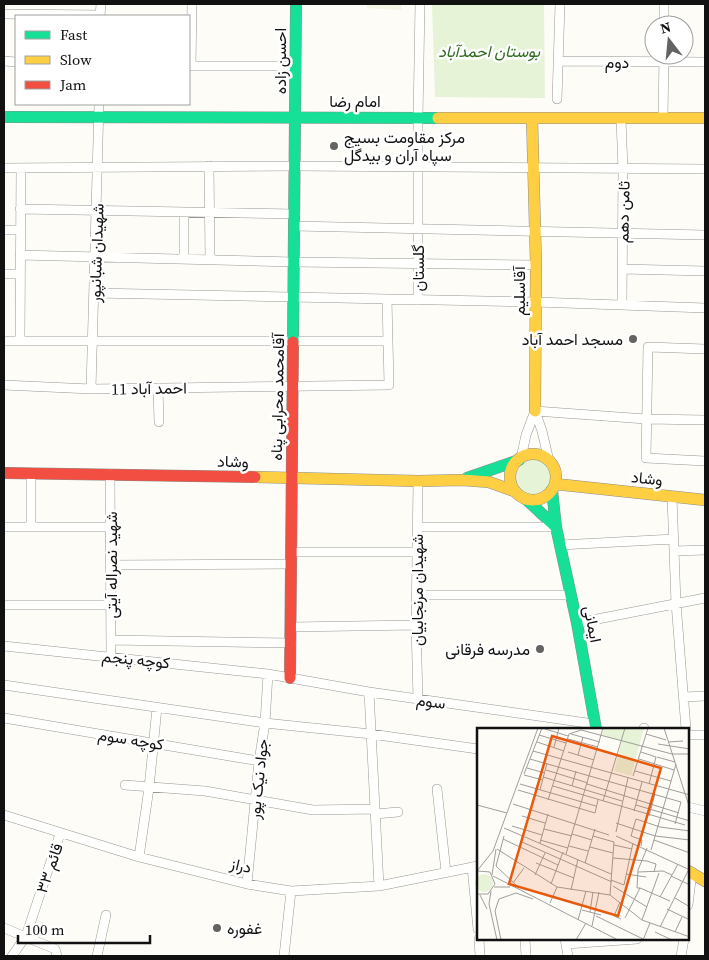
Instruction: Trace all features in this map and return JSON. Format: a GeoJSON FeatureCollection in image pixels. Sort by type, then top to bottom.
{"type":"FeatureCollection","features":[{"type":"Feature","properties":{"kind":"street"},"geometry":{"type":"LineString","coordinates":[[4,14],[34,15],[34,4]]}},
{"type":"Feature","properties":{"kind":"street"},"geometry":{"type":"LineString","coordinates":[[192,4],[190,66],[296,66]]}},
{"type":"Feature","properties":{"kind":"street","name":"احسن زاده"},"geometry":{"type":"LineString","coordinates":[[296,4],[296,118]]}},
{"type":"Feature","properties":{"kind":"street","name":"گلستان"},"geometry":{"type":"LineString","coordinates":[[420,4],[418,300],[536,302]]}},
{"type":"Feature","properties":{"kind":"street"},"geometry":{"type":"LineString","coordinates":[[558,98],[560,4]]}},
{"type":"Feature","properties":{"kind":"street","name":"دوم"},"geometry":{"type":"LineString","coordinates":[[559,61],[644,59]]}},
{"type":"Feature","properties":{"kind":"street"},"geometry":{"type":"LineString","coordinates":[[663,118],[664,65]]}},
{"type":"Feature","properties":{"kind":"street","name":"شهیدان شبانپور"},"geometry":{"type":"LineString","coordinates":[[91,388],[99,105]]}},
{"type":"Feature","properties":{"kind":"street","name":"امام رضا"},"geometry":{"type":"LineString","coordinates":[[4,117],[705,118]]}},
{"type":"Feature","properties":{"kind":"street","name":"آقامحمد محرابی پناه"},"geometry":{"type":"LineString","coordinates":[[290,678],[296,118]]}},
{"type":"Feature","properties":{"kind":"street","name":"آقاسلیم"},"geometry":{"type":"LineString","coordinates":[[532,118],[536,264],[534,411],[542,431],[549,461]]}},
{"type":"Feature","properties":{"kind":"street","name":"ثامن دهم"},"geometry":{"type":"LineString","coordinates":[[621,119],[624,169],[622,305]]}},
{"type":"Feature","properties":{"kind":"street"},"geometry":{"type":"LineString","coordinates":[[209,166],[210,260]]}},
{"type":"Feature","properties":{"kind":"street"},"geometry":{"type":"LineString","coordinates":[[4,168],[296,166],[705,169]]}},
{"type":"Feature","properties":{"kind":"street"},"geometry":{"type":"LineString","coordinates":[[20,168],[20,340]]}},
{"type":"Feature","properties":{"kind":"street"},"geometry":{"type":"LineString","coordinates":[[20,208],[210,213],[418,228],[705,235]]}},
{"type":"Feature","properties":{"kind":"street"},"geometry":{"type":"LineString","coordinates":[[184,212],[184,259]]}},
{"type":"Feature","properties":{"kind":"street"},"geometry":{"type":"LineString","coordinates":[[4,230],[20,230]]}},
{"type":"Feature","properties":{"kind":"street"},"geometry":{"type":"LineString","coordinates":[[20,255],[295,262],[536,264]]}},
{"type":"Feature","properties":{"kind":"street"},"geometry":{"type":"LineString","coordinates":[[622,269],[705,271]]}},
{"type":"Feature","properties":{"kind":"street"},"geometry":{"type":"LineString","coordinates":[[4,274],[20,274]]}},
{"type":"Feature","properties":{"kind":"street"},"geometry":{"type":"LineString","coordinates":[[94,294],[418,300]]}},
{"type":"Feature","properties":{"kind":"street"},"geometry":{"type":"LineString","coordinates":[[4,341],[388,341],[387,299]]}},
{"type":"Feature","properties":{"kind":"street"},"geometry":{"type":"LineString","coordinates":[[536,302],[705,308]]}},
{"type":"Feature","properties":{"kind":"street","name":"احمد آباد 11"},"geometry":{"type":"LineString","coordinates":[[4,385],[158,388],[389,385],[388,341]]}},
{"type":"Feature","properties":{"kind":"street"},"geometry":{"type":"LineString","coordinates":[[705,349],[648,347],[646,419],[646,458],[705,461]]}},
{"type":"Feature","properties":{"kind":"street"},"geometry":{"type":"LineString","coordinates":[[158,388],[159,422]]}},
{"type":"Feature","properties":{"kind":"street"},"geometry":{"type":"LineString","coordinates":[[514,491],[510,478],[511,471],[520,459],[534,411],[646,419],[705,420]]}},
{"type":"Feature","properties":{"kind":"street"},"geometry":{"type":"LineString","coordinates":[[462,480],[533,454],[540,456],[549,461],[555,471],[554,487],[541,499],[527,500]]}},
{"type":"Feature","properties":{"kind":"street","name":"وشاد"},"geometry":{"type":"LineString","coordinates":[[4,473],[418,481],[462,480]]}},
{"type":"Feature","properties":{"kind":"street"},"geometry":{"type":"LineString","coordinates":[[31,474],[31,527]]}},
{"type":"Feature","properties":{"kind":"street","name":"شهید نصراله آیتی"},"geometry":{"type":"LineString","coordinates":[[110,474],[111,656]]}},
{"type":"Feature","properties":{"kind":"street"},"geometry":{"type":"LineString","coordinates":[[462,480],[489,482],[514,491],[527,500],[556,527]]}},
{"type":"Feature","properties":{"kind":"street","name":"شهیدان مرنجابیان"},"geometry":{"type":"LineString","coordinates":[[418,481],[416,625],[418,699]]}},
{"type":"Feature","properties":{"kind":"street","name":"وشاد"},"geometry":{"type":"LineString","coordinates":[[554,487],[705,500]]}},
{"type":"Feature","properties":{"kind":"street","name":"ایمانی"},"geometry":{"type":"LineString","coordinates":[[554,487],[556,527],[577,623],[595,726]]}},
{"type":"Feature","properties":{"kind":"street"},"geometry":{"type":"LineString","coordinates":[[672,497],[676,603],[686,728]]}},
{"type":"Feature","properties":{"kind":"street"},"geometry":{"type":"LineString","coordinates":[[4,527],[111,527]]}},
{"type":"Feature","properties":{"kind":"street"},"geometry":{"type":"LineString","coordinates":[[418,527],[556,527]]}},
{"type":"Feature","properties":{"kind":"street"},"geometry":{"type":"LineString","coordinates":[[560,545],[674,539]]}},
{"type":"Feature","properties":{"kind":"street"},"geometry":{"type":"LineString","coordinates":[[674,552],[705,550]]}},
{"type":"Feature","properties":{"kind":"street"},"geometry":{"type":"LineString","coordinates":[[111,565],[418,552]]}},
{"type":"Feature","properties":{"kind":"street"},"geometry":{"type":"LineString","coordinates":[[417,595],[571,595]]}},
{"type":"Feature","properties":{"kind":"street"},"geometry":{"type":"LineString","coordinates":[[577,623],[705,598]]}},
{"type":"Feature","properties":{"kind":"street"},"geometry":{"type":"LineString","coordinates":[[4,605],[111,605]]}},
{"type":"Feature","properties":{"kind":"street"},"geometry":{"type":"LineString","coordinates":[[291,627],[416,625]]}},
{"type":"Feature","properties":{"kind":"street"},"geometry":{"type":"LineString","coordinates":[[111,640],[290,643]]}},
{"type":"Feature","properties":{"kind":"street","name":"کوچه پنجم"},"geometry":{"type":"LineString","coordinates":[[4,646],[268,674]]}},
{"type":"Feature","properties":{"kind":"street","name":"سوم"},"geometry":{"type":"LineString","coordinates":[[268,674],[369,692],[595,726]]}},
{"type":"Feature","properties":{"kind":"street","name":"جواد نیک پور"},"geometry":{"type":"LineString","coordinates":[[247,884],[259,761],[265,723],[268,674]]}},
{"type":"Feature","properties":{"kind":"street"},"geometry":{"type":"LineString","coordinates":[[4,685],[265,723],[371,734],[477,749]]}},
{"type":"Feature","properties":{"kind":"street"},"geometry":{"type":"LineString","coordinates":[[369,692],[379,886]]}},
{"type":"Feature","properties":{"kind":"street"},"geometry":{"type":"LineString","coordinates":[[684,697],[705,696]]}},
{"type":"Feature","properties":{"kind":"street"},"geometry":{"type":"LineString","coordinates":[[139,856],[149,788],[157,708]]}},
{"type":"Feature","properties":{"kind":"street","name":"کوچه سوم"},"geometry":{"type":"LineString","coordinates":[[4,718],[259,761]]}},
{"type":"Feature","properties":{"kind":"street"},"geometry":{"type":"LineString","coordinates":[[689,735],[705,735]]}},
{"type":"Feature","properties":{"kind":"street"},"geometry":{"type":"LineString","coordinates":[[125,785],[205,791],[313,810],[398,812]]}},
{"type":"Feature","properties":{"kind":"street"},"geometry":{"type":"LineString","coordinates":[[437,789],[446,872]]}},
{"type":"Feature","properties":{"kind":"street"},"geometry":{"type":"LineString","coordinates":[[689,807],[705,811]]}},
{"type":"Feature","properties":{"kind":"street","name":"دراز"},"geometry":{"type":"LineString","coordinates":[[4,815],[60,834],[139,856],[247,884],[291,891],[379,886],[475,866]]}},
{"type":"Feature","properties":{"kind":"street","name":"قائم ۳۳"},"geometry":{"type":"LineString","coordinates":[[12,956],[26,936],[60,834]]}},
{"type":"Feature","properties":{"kind":"street"},"geometry":{"type":"LineString","coordinates":[[475,866],[477,908]]}},
{"type":"Feature","properties":{"kind":"street"},"geometry":{"type":"LineString","coordinates":[[689,888],[690,872],[705,881]]}},
{"type":"Feature","properties":{"kind":"street"},"geometry":{"type":"LineString","coordinates":[[284,956],[291,891]]}},
{"type":"Feature","properties":{"kind":"street"},"geometry":{"type":"LineString","coordinates":[[97,956],[106,916]]}},
{"type":"Feature","properties":{"kind":"street"},"geometry":{"type":"LineString","coordinates":[[4,928],[55,948],[57,956]]}},
{"type":"Feature","properties":{"kind":"street"},"geometry":{"type":"LineString","coordinates":[[479,940],[480,956]]}},
{"type":"Feature","properties":{"kind":"street"},"geometry":{"type":"LineString","coordinates":[[525,940],[526,956]]}},
{"type":"Feature","properties":{"kind":"street"},"geometry":{"type":"LineString","coordinates":[[568,956],[566,941],[602,940]]}},
{"type":"Feature","properties":{"kind":"street"},"geometry":{"type":"LineString","coordinates":[[682,956],[684,940]]}},
{"type":"Feature","properties":{"kind":"green space"},"geometry":{"type":"Polygon","coordinates":[[[367,4],[401,4],[401,10],[367,8],[367,4]]]}},
{"type":"Feature","properties":{"kind":"green space","name":"بوستان احمدآباد"},"geometry":{"type":"Polygon","coordinates":[[[432,4],[544,4],[545,98],[435,97],[432,4]]]}},
{"type":"Feature","properties":{"kind":"green space"},"geometry":{"type":"Polygon","coordinates":[[[521,458],[546,462],[554,477],[553,486],[548,492],[534,497],[526,496],[519,492],[515,485],[514,476],[521,458]]]}},
{"type":"Feature","properties":{"kind":"traffic: fast"},"geometry":{"type":"LineString","coordinates":[[293,342],[296,4]]}},
{"type":"Feature","properties":{"kind":"traffic: fast"},"geometry":{"type":"LineString","coordinates":[[4,117],[438,118]]}},
{"type":"Feature","properties":{"kind":"traffic: fast"},"geometry":{"type":"LineString","coordinates":[[467,478],[519,460]]}},
{"type":"Feature","properties":{"kind":"traffic: fast"},"geometry":{"type":"LineString","coordinates":[[527,500],[556,527],[552,490]]}},
{"type":"Feature","properties":{"kind":"traffic: fast"},"geometry":{"type":"LineString","coordinates":[[556,527],[577,623],[596,728]]}},
{"type":"Feature","properties":{"kind":"traffic: slow"},"geometry":{"type":"LineString","coordinates":[[438,118],[705,118]]}},
{"type":"Feature","properties":{"kind":"traffic: slow"},"geometry":{"type":"LineString","coordinates":[[532,118],[536,265],[535,411]]}},
{"type":"Feature","properties":{"kind":"traffic: slow"},"geometry":{"type":"LineString","coordinates":[[533,454],[546,458],[552,464],[556,477],[552,490],[546,496],[533,500],[520,496],[514,490],[510,477],[514,464],[520,458],[533,454]]}},
{"type":"Feature","properties":{"kind":"traffic: slow"},"geometry":{"type":"LineString","coordinates":[[255,477],[418,481],[462,480],[489,482],[514,491]]}},
{"type":"Feature","properties":{"kind":"traffic: slow"},"geometry":{"type":"LineString","coordinates":[[555,484],[705,500]]}},
{"type":"Feature","properties":{"kind":"traffic: slow"},"geometry":{"type":"LineString","coordinates":[[689,872],[705,881]]}},
{"type":"Feature","properties":{"kind":"traffic: jam"},"geometry":{"type":"LineString","coordinates":[[290,678],[293,342]]}},
{"type":"Feature","properties":{"kind":"traffic: jam"},"geometry":{"type":"LineString","coordinates":[[4,473],[255,477]]}},
{"type":"Feature","properties":{"kind":"place","name":"مرکز مقاومت بسیج سپاه آران و بیدگل"},"geometry":{"type":"Point","coordinates":[334,146]}},
{"type":"Feature","properties":{"kind":"place","name":"مسجد احمد آباد"},"geometry":{"type":"Point","coordinates":[633,339]}},
{"type":"Feature","properties":{"kind":"place","name":"مدرسه فرقانی"},"geometry":{"type":"Point","coordinates":[540,649]}},
{"type":"Feature","properties":{"kind":"place","name":"غفوره"},"geometry":{"type":"Point","coordinates":[217,928]}}]}
